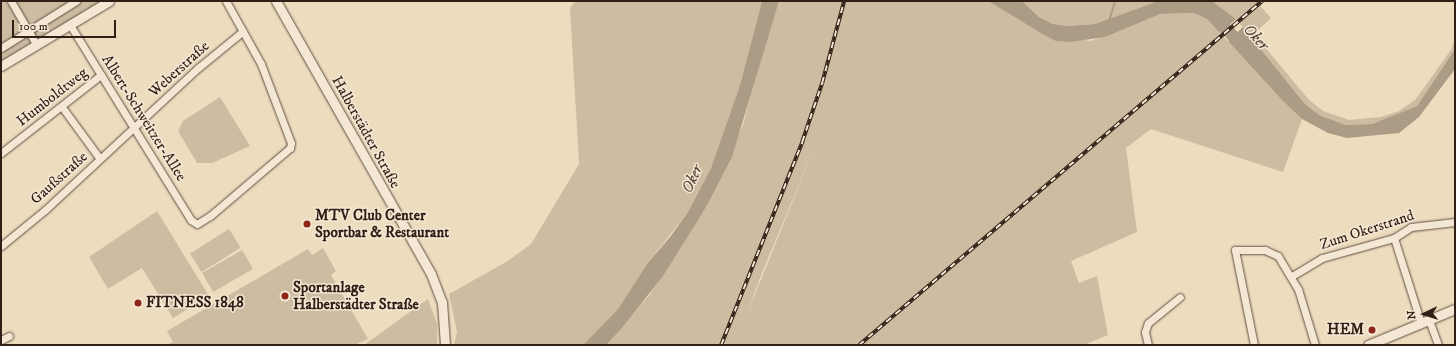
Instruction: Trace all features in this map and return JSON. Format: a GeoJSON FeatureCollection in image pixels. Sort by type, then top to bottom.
{"type":"FeatureCollection","features":[{"type":"Feature","properties":{"kind":"main road"},"geometry":{"type":"LineString","coordinates":[[1,66],[107,1]]}},
{"type":"Feature","properties":{"kind":"main road","name":"Halberstädter Straße"},"geometry":{"type":"LineString","coordinates":[[276,1],[431,274],[442,302],[446,341]]}},
{"type":"Feature","properties":{"kind":"main road"},"geometry":{"type":"LineString","coordinates":[[1368,345],[1383,342],[1425,321],[1455,309]]}},
{"type":"Feature","properties":{"kind":"street"},"geometry":{"type":"LineString","coordinates":[[11,1],[36,44]]}},
{"type":"Feature","properties":{"kind":"street"},"geometry":{"type":"LineString","coordinates":[[1,48],[76,1]]}},
{"type":"Feature","properties":{"kind":"street"},"geometry":{"type":"LineString","coordinates":[[228,2],[243,31]]}},
{"type":"Feature","properties":{"kind":"street","name":"Albert-Schweitzer-Allee"},"geometry":{"type":"LineString","coordinates":[[70,25],[191,220],[197,224],[210,216],[290,148],[291,143],[274,92],[243,31]]}},
{"type":"Feature","properties":{"kind":"street","name":"Weberstraße"},"geometry":{"type":"LineString","coordinates":[[133,128],[243,31]]}},
{"type":"Feature","properties":{"kind":"street","name":"Humboldtweg"},"geometry":{"type":"LineString","coordinates":[[1,153],[62,107],[100,75]]}},
{"type":"Feature","properties":{"kind":"street"},"geometry":{"type":"LineString","coordinates":[[62,107],[100,159]]}},
{"type":"Feature","properties":{"kind":"street","name":"Gaußstraße"},"geometry":{"type":"LineString","coordinates":[[1,246],[133,128]]}},
{"type":"Feature","properties":{"kind":"street","name":"Zum Okerstrand"},"geometry":{"type":"LineString","coordinates":[[1292,276],[1322,258],[1394,238],[1411,227],[1455,222]]}},
{"type":"Feature","properties":{"kind":"street"},"geometry":{"type":"LineString","coordinates":[[1394,238],[1425,321],[1438,345]]}},
{"type":"Feature","properties":{"kind":"street"},"geometry":{"type":"LineString","coordinates":[[1254,345],[1235,250],[1270,250],[1278,256],[1292,276],[1315,345]]}},
{"type":"Feature","properties":{"kind":"street"},"geometry":{"type":"LineString","coordinates":[[1148,345],[1145,332],[1148,323],[1180,297]]}},
{"type":"Feature","properties":{"kind":"street"},"geometry":{"type":"LineString","coordinates":[[1,340],[9,336]]}},
{"type":"Feature","properties":{"kind":"shaded area"},"geometry":{"type":"Polygon","coordinates":[[[1,1],[106,1],[1,66],[1,1]]]}},
{"type":"Feature","properties":{"kind":"shaded area"},"geometry":{"type":"Polygon","coordinates":[[[575,1],[762,1],[740,85],[711,168],[688,212],[647,264],[618,309],[583,345],[454,345],[457,332],[449,294],[508,261],[531,244],[579,164],[570,8],[575,1]]]}},
{"type":"Feature","properties":{"kind":"shaded area"},"geometry":{"type":"Polygon","coordinates":[[[762,1],[779,1],[732,157],[705,209],[663,276],[621,329],[606,345],[583,345],[618,309],[647,264],[670,237],[688,212],[711,168],[740,85],[762,1]]]}},
{"type":"Feature","properties":{"kind":"shaded area"},"geometry":{"type":"Polygon","coordinates":[[[779,1],[988,1],[1042,34],[1091,41],[1160,14],[1193,13],[1207,19],[1302,119],[1283,172],[1151,129],[1126,148],[1137,232],[1071,261],[1079,283],[1097,276],[1108,335],[1084,345],[606,345],[650,294],[705,209],[743,125],[764,43],[779,1]],[[817,141],[762,273],[747,314],[817,141]]]}},
{"type":"Feature","properties":{"kind":"shaded area"},"geometry":{"type":"Polygon","coordinates":[[[988,1],[1022,1],[1039,17],[1053,24],[1068,26],[1095,24],[1158,1],[1212,1],[1236,19],[1220,33],[1207,19],[1193,13],[1160,14],[1105,37],[1070,42],[1056,41],[988,1]]]}},
{"type":"Feature","properties":{"kind":"shaded area"},"geometry":{"type":"Polygon","coordinates":[[[1022,1],[1158,1],[1095,24],[1068,26],[1053,24],[1039,17],[1022,1]]]}},
{"type":"Feature","properties":{"kind":"shaded area"},"geometry":{"type":"Polygon","coordinates":[[[1212,1],[1256,1],[1271,18],[1254,34],[1309,100],[1323,111],[1349,120],[1381,117],[1399,111],[1415,100],[1451,50],[1455,39],[1455,49],[1417,106],[1372,124],[1346,125],[1319,115],[1304,103],[1236,19],[1212,1]]]}},
{"type":"Feature","properties":{"kind":"shaded area"},"geometry":{"type":"Polygon","coordinates":[[[1243,27],[1304,103],[1319,115],[1346,125],[1372,124],[1417,106],[1455,49],[1455,69],[1419,117],[1399,133],[1347,138],[1328,133],[1302,119],[1283,101],[1228,41],[1243,27]]]}},
{"type":"Feature","properties":{"kind":"shaded area"},"geometry":{"type":"Polygon","coordinates":[[[220,97],[250,146],[212,163],[197,163],[178,131],[183,121],[220,97]]]}},
{"type":"Feature","properties":{"kind":"shaded area"},"geometry":{"type":"Polygon","coordinates":[[[157,211],[209,296],[173,318],[142,268],[108,289],[89,257],[157,211]]]}},
{"type":"Feature","properties":{"kind":"shaded area"},"geometry":{"type":"Polygon","coordinates":[[[229,229],[241,248],[202,272],[190,253],[229,229]]]}},
{"type":"Feature","properties":{"kind":"shaded area","name":"Sportanlage Halberstädter Straße"},"geometry":{"type":"Polygon","coordinates":[[[323,248],[336,271],[331,275],[368,339],[355,345],[167,345],[173,342],[167,331],[308,249],[312,255],[323,248]]]}},
{"type":"Feature","properties":{"kind":"shaded area"},"geometry":{"type":"Polygon","coordinates":[[[242,250],[253,269],[213,292],[202,273],[242,250]]]}},
{"type":"Feature","properties":{"kind":"shaded area"},"geometry":{"type":"Polygon","coordinates":[[[428,299],[437,324],[437,345],[364,345],[428,299]]]}},
{"type":"Feature","properties":{"kind":"waterway"},"geometry":{"type":"LineString","coordinates":[[1109,21],[1115,1]]}},
{"type":"Feature","properties":{"kind":"waterway","name":"Oker"},"geometry":{"type":"LineString","coordinates":[[1213,16],[1244,47]]}},
{"type":"Feature","properties":{"kind":"railway"},"geometry":{"type":"LineString","coordinates":[[721,345],[802,142],[822,83],[844,1]]}},
{"type":"Feature","properties":{"kind":"railway"},"geometry":{"type":"LineString","coordinates":[[859,345],[1262,1]]}},
{"type":"Feature","properties":{"kind":"place","name":"MTV Club Center Sportbar & Restaurant"},"geometry":{"type":"Point","coordinates":[307,224]}},
{"type":"Feature","properties":{"kind":"place","name":"Sportanlage Halberstädter Straße"},"geometry":{"type":"Point","coordinates":[285,296]}},
{"type":"Feature","properties":{"kind":"place","name":"FITNESS 1848"},"geometry":{"type":"Point","coordinates":[138,303]}},
{"type":"Feature","properties":{"kind":"place","name":"HEM"},"geometry":{"type":"Point","coordinates":[1372,330]}}]}
